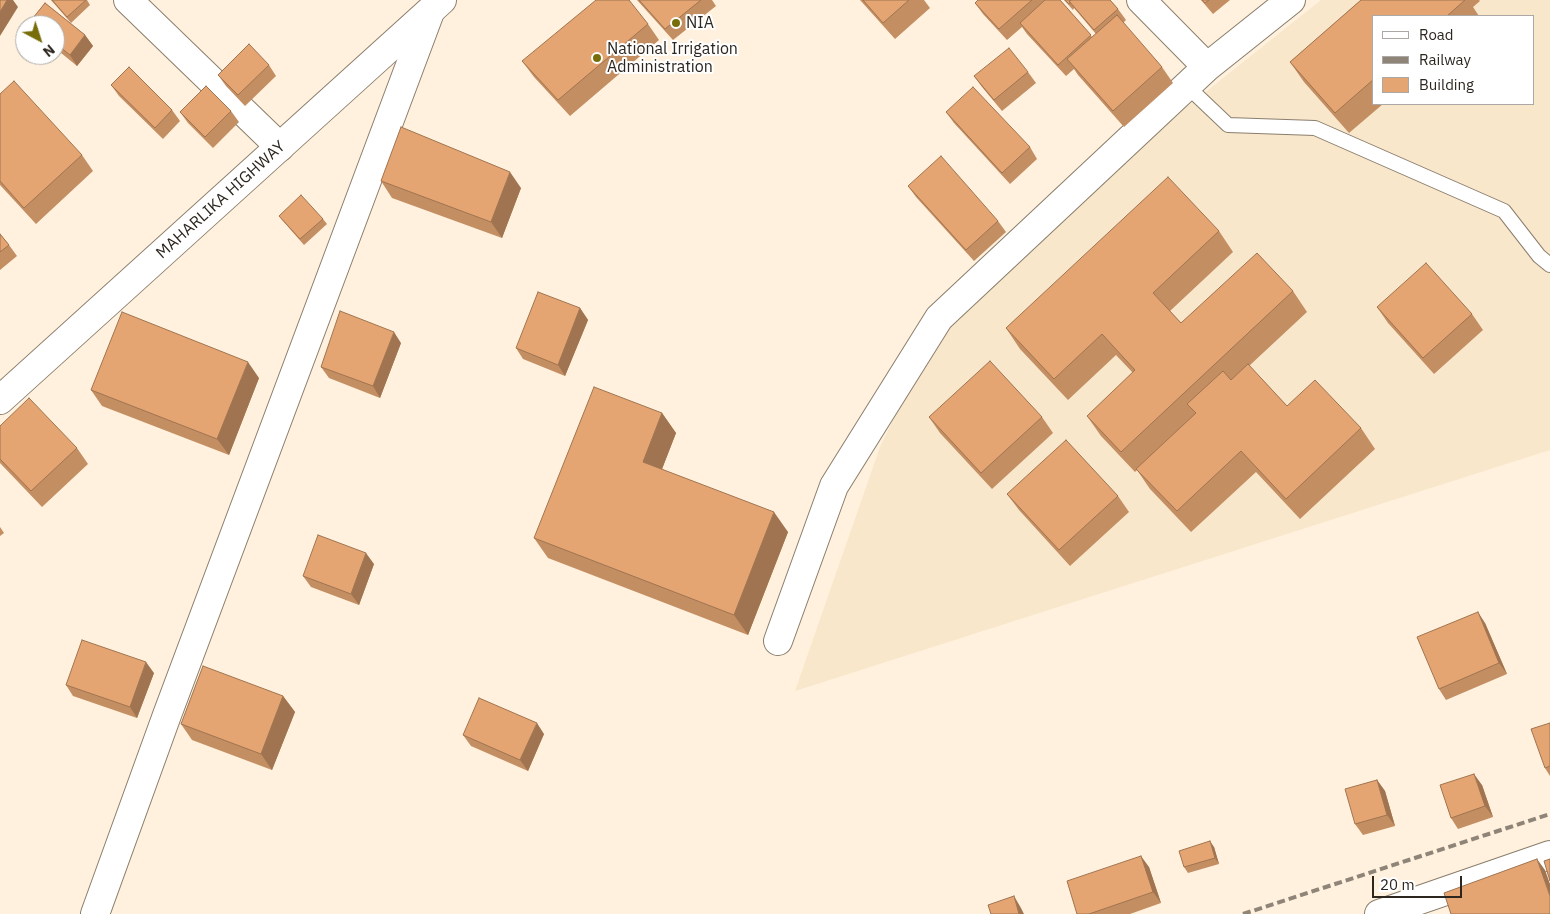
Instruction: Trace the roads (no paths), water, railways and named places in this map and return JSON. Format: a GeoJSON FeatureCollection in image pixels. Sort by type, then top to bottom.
{"type":"FeatureCollection","features":[{"type":"Feature","properties":{"kind":"main road"},"geometry":{"type":"LineString","coordinates":[[128,0],[280,147]]}},
{"type":"Feature","properties":{"kind":"main road"},"geometry":{"type":"LineString","coordinates":[[1141,0],[1208,67]]}},
{"type":"Feature","properties":{"kind":"main road"},"geometry":{"type":"LineString","coordinates":[[778,641],[834,486],[939,318],[1208,67],[1291,0]]}},
{"type":"Feature","properties":{"kind":"main road"},"geometry":{"type":"LineString","coordinates":[[95,914],[167,715],[436,6]]}},
{"type":"Feature","properties":{"kind":"main road","name":"MAHARLIKA HIGHWAY"},"geometry":{"type":"LineString","coordinates":[[0,400],[436,6]]}},
{"type":"Feature","properties":{"kind":"main road"},"geometry":{"type":"LineString","coordinates":[[1379,914],[1550,855]]}},
{"type":"Feature","properties":{"kind":"lane"},"geometry":{"type":"LineString","coordinates":[[1188,87],[1228,125],[1315,128],[1504,210],[1539,256],[1550,265]]}},
{"type":"Feature","properties":{"kind":"railway"},"geometry":{"type":"LineString","coordinates":[[1243,914],[1550,814]]}},
{"type":"Feature","properties":{"kind":"place","name":"NIA"},"geometry":{"type":"Point","coordinates":[676,23]}},
{"type":"Feature","properties":{"kind":"place","name":"National Irrigation Administration"},"geometry":{"type":"Point","coordinates":[597,58]}}]}
